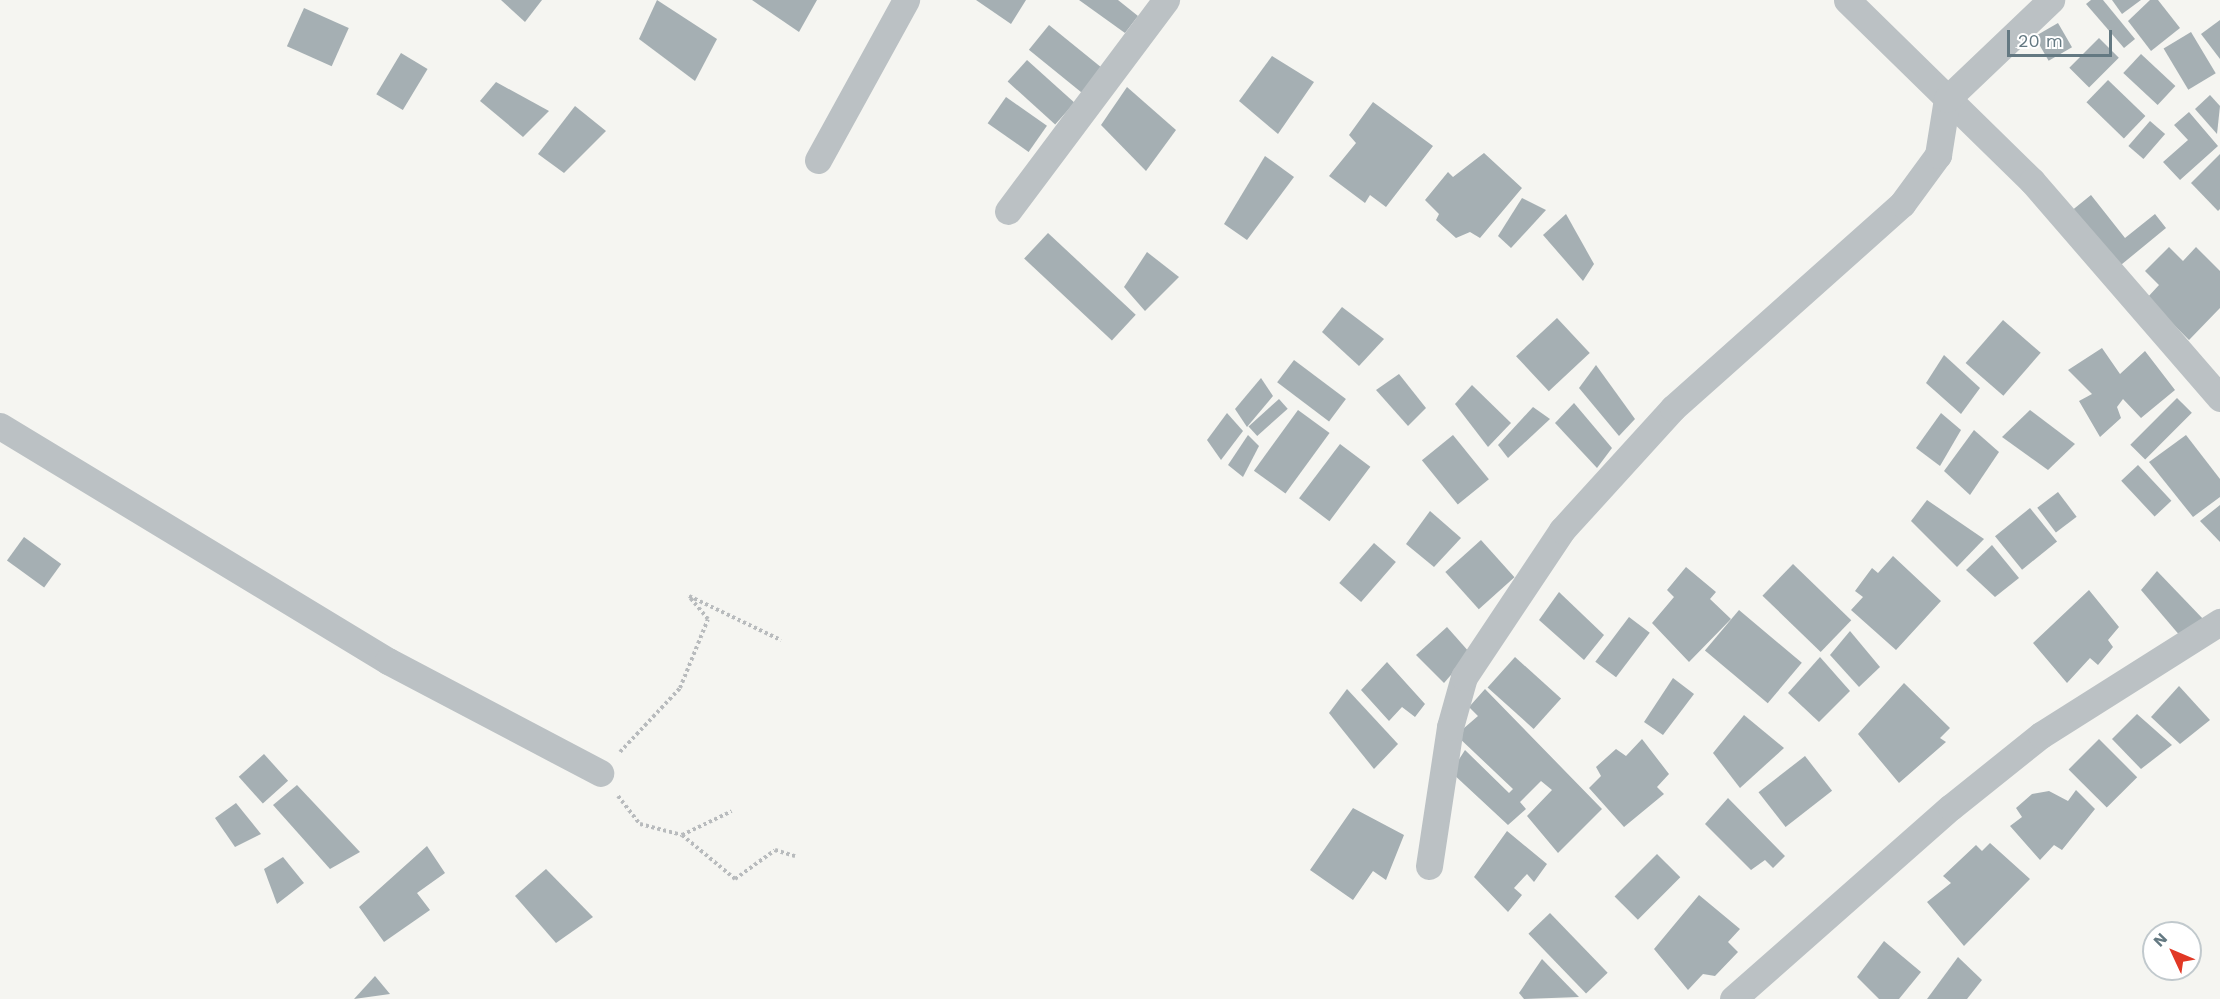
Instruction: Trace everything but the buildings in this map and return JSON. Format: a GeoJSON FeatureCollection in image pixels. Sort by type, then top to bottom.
{"type":"FeatureCollection","features":[{"type":"Feature","properties":{"kind":"street"},"geometry":{"type":"LineString","coordinates":[[818,160],[906,0]]}},
{"type":"Feature","properties":{"kind":"street"},"geometry":{"type":"LineString","coordinates":[[1008,210],[1167,0]]}},
{"type":"Feature","properties":{"kind":"street"},"geometry":{"type":"LineString","coordinates":[[1847,0],[2032,181],[2220,398]]}},
{"type":"Feature","properties":{"kind":"street"},"geometry":{"type":"LineString","coordinates":[[1429,866],[1450,727],[1464,677],[1491,629],[1616,465],[1902,204],[1938,155],[1947,99],[2051,0]]}},
{"type":"Feature","properties":{"kind":"street"},"geometry":{"type":"LineString","coordinates":[[0,426],[388,661],[600,773]]}},
{"type":"Feature","properties":{"kind":"street"},"geometry":{"type":"LineString","coordinates":[[1733,999],[1951,807],[2042,735],[2220,622]]}},
{"type":"Feature","properties":{"kind":"path"},"geometry":{"type":"LineString","coordinates":[[781,640],[689,596],[708,619],[680,688],[600,773],[640,824],[682,835],[735,879],[775,850],[795,856]]}},
{"type":"Feature","properties":{"kind":"path"},"geometry":{"type":"LineString","coordinates":[[682,835],[732,811]]}}]}
